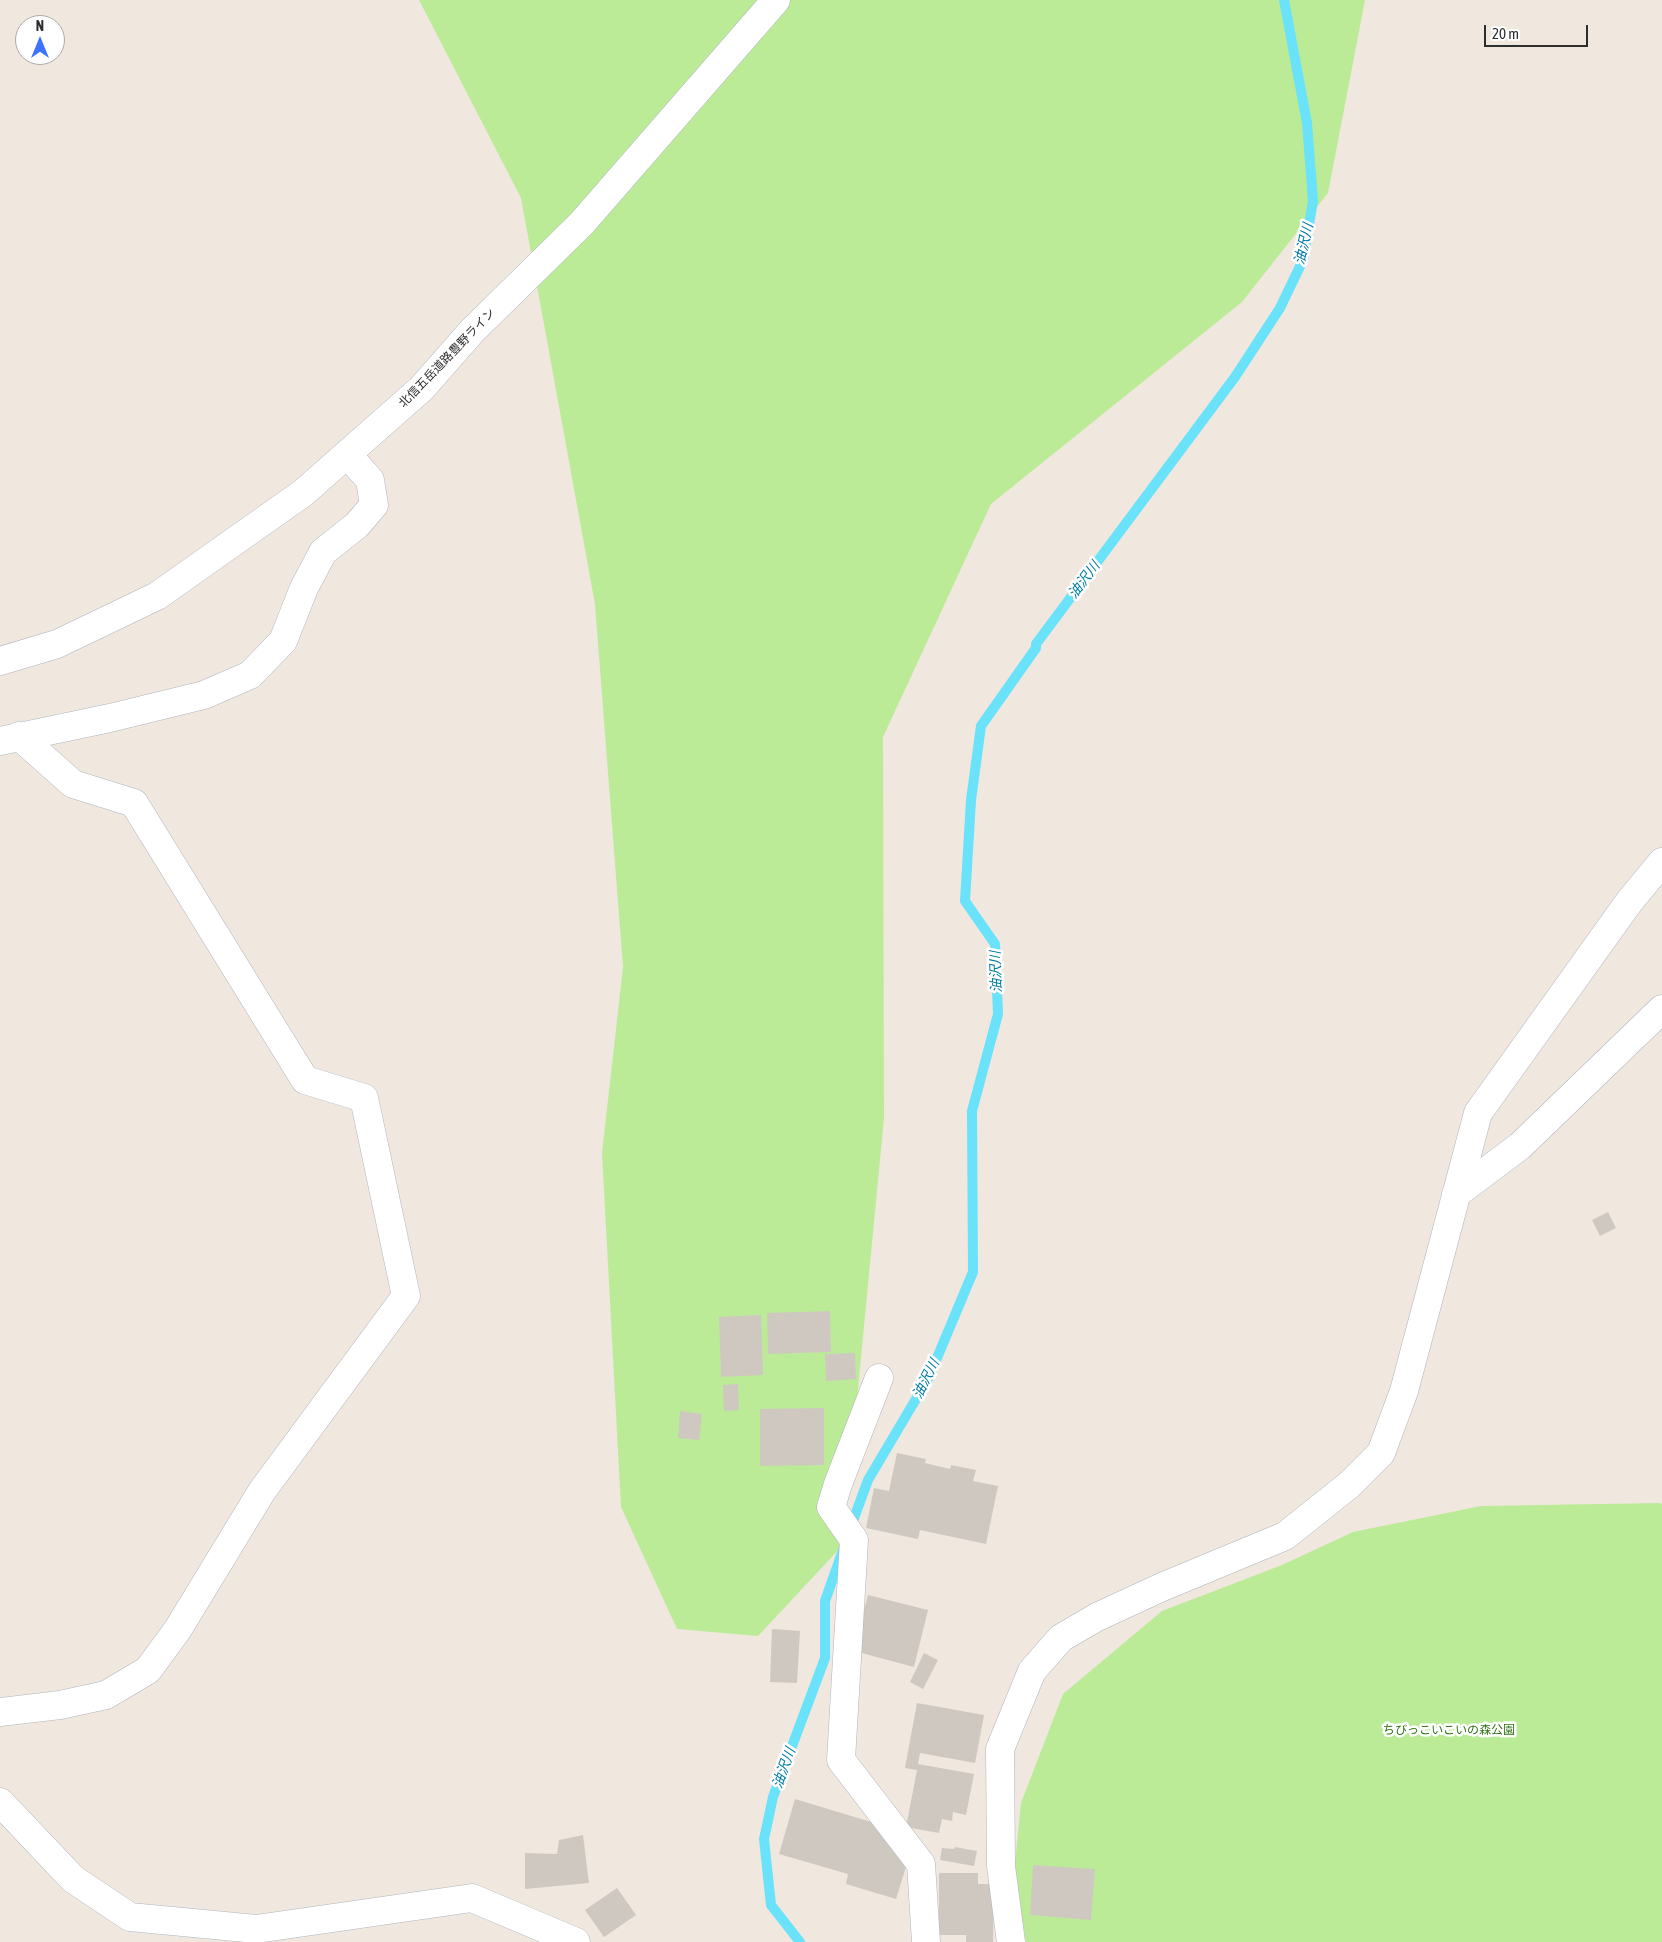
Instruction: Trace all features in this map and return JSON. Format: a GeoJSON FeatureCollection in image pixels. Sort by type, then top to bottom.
{"type":"FeatureCollection","features":[{"type":"Feature","properties":{"kind":"street","name":"北信五岳道路豊野ライン"},"geometry":{"type":"LineString","coordinates":[[0,661],[57,644],[157,596],[303,492],[422,388],[472,331],[582,223],[776,0]]}},
{"type":"Feature","properties":{"kind":"street"},"geometry":{"type":"LineString","coordinates":[[10,738],[110,718],[204,695],[250,675],[283,641],[304,588],[323,552],[357,525],[374,505],[370,480],[346,454]]}},
{"type":"Feature","properties":{"kind":"street"},"geometry":{"type":"LineString","coordinates":[[0,1712],[60,1705],[106,1696],[148,1670],[178,1630],[262,1491],[406,1296],[364,1098],[305,1080],[134,803],[73,784],[10,738]]}},
{"type":"Feature","properties":{"kind":"street"},"geometry":{"type":"LineString","coordinates":[[1011,1942],[1001,1866],[1000,1749],[1032,1671],[1062,1638],[1097,1617],[1162,1587],[1285,1536],[1348,1485],[1381,1453],[1404,1391],[1478,1113],[1629,902],[1662,862]]}},
{"type":"Feature","properties":{"kind":"street"},"geometry":{"type":"LineString","coordinates":[[1456,1194],[1520,1146],[1662,1009]]}},
{"type":"Feature","properties":{"kind":"street"},"geometry":{"type":"LineString","coordinates":[[879,1378],[831,1507],[854,1540],[841,1760],[921,1864],[926,1942]]}},
{"type":"Feature","properties":{"kind":"street"},"geometry":{"type":"LineString","coordinates":[[0,1802],[73,1879],[130,1917],[256,1929],[472,1898],[576,1942]]}},
{"type":"Feature","properties":{"kind":"green space"},"geometry":{"type":"Polygon","coordinates":[[[419,0],[1365,0],[1328,193],[1242,302],[991,504],[883,737],[884,1118],[843,1545],[758,1636],[677,1629],[621,1507],[602,1153],[623,967],[595,604],[521,198],[419,0]]]}},
{"type":"Feature","properties":{"kind":"green space","name":"ちびっこいこいの森公園"},"geometry":{"type":"Polygon","coordinates":[[[1662,1504],[1662,1942],[1026,1942],[1014,1873],[1021,1803],[1063,1694],[1162,1611],[1282,1565],[1353,1532],[1481,1506],[1662,1504]]]}},
{"type":"Feature","properties":{"kind":"building"},"geometry":{"type":"Polygon","coordinates":[[[1608,1212],[1616,1228],[1600,1236],[1592,1220],[1608,1212]]]}},
{"type":"Feature","properties":{"kind":"building"},"geometry":{"type":"Polygon","coordinates":[[[830,1311],[831,1352],[768,1354],[767,1313],[830,1311]]]}},
{"type":"Feature","properties":{"kind":"building"},"geometry":{"type":"Polygon","coordinates":[[[761,1315],[763,1375],[721,1377],[719,1317],[761,1315]]]}},
{"type":"Feature","properties":{"kind":"building"},"geometry":{"type":"Polygon","coordinates":[[[855,1353],[856,1379],[826,1381],[825,1354],[855,1353]]]}},
{"type":"Feature","properties":{"kind":"building"},"geometry":{"type":"Polygon","coordinates":[[[738,1384],[739,1410],[724,1411],[723,1385],[738,1384]]]}},
{"type":"Feature","properties":{"kind":"building"},"geometry":{"type":"Polygon","coordinates":[[[824,1408],[824,1465],[760,1466],[760,1409],[824,1408]]]}},
{"type":"Feature","properties":{"kind":"building"},"geometry":{"type":"Polygon","coordinates":[[[680,1411],[702,1414],[699,1440],[678,1438],[680,1411]]]}},
{"type":"Feature","properties":{"kind":"building"},"geometry":{"type":"Polygon","coordinates":[[[897,1453],[926,1459],[925,1463],[950,1469],[951,1465],[976,1470],[973,1481],[998,1486],[986,1544],[920,1530],[918,1539],[866,1528],[874,1488],[889,1491],[897,1453]]]}},
{"type":"Feature","properties":{"kind":"building"},"geometry":{"type":"Polygon","coordinates":[[[868,1595],[928,1610],[914,1667],[854,1651],[868,1595]]]}},
{"type":"Feature","properties":{"kind":"building"},"geometry":{"type":"Polygon","coordinates":[[[772,1629],[800,1631],[797,1683],[770,1682],[772,1629]]]}},
{"type":"Feature","properties":{"kind":"building"},"geometry":{"type":"Polygon","coordinates":[[[924,1653],[938,1660],[923,1689],[910,1682],[924,1653]]]}},
{"type":"Feature","properties":{"kind":"building"},"geometry":{"type":"Polygon","coordinates":[[[917,1703],[984,1715],[975,1763],[920,1753],[918,1764],[974,1774],[966,1815],[953,1812],[952,1821],[942,1819],[939,1833],[906,1827],[917,1770],[905,1768],[917,1703]]]}},
{"type":"Feature","properties":{"kind":"building"},"geometry":{"type":"Polygon","coordinates":[[[795,1799],[871,1822],[906,1867],[896,1899],[846,1884],[848,1874],[779,1854],[795,1799]]]}},
{"type":"Feature","properties":{"kind":"building"},"geometry":{"type":"Polygon","coordinates":[[[583,1835],[589,1883],[525,1889],[525,1853],[557,1854],[559,1840],[583,1835]]]}},
{"type":"Feature","properties":{"kind":"building"},"geometry":{"type":"Polygon","coordinates":[[[955,1847],[977,1851],[974,1866],[940,1860],[942,1848],[954,1849],[955,1847]]]}},
{"type":"Feature","properties":{"kind":"building"},"geometry":{"type":"Polygon","coordinates":[[[1033,1865],[1095,1869],[1091,1920],[1030,1915],[1033,1865]]]}},
{"type":"Feature","properties":{"kind":"building"},"geometry":{"type":"Polygon","coordinates":[[[939,1873],[978,1873],[978,1884],[994,1884],[993,1942],[966,1942],[966,1935],[939,1935],[939,1873]]]}},
{"type":"Feature","properties":{"kind":"building"},"geometry":{"type":"Polygon","coordinates":[[[617,1888],[636,1915],[604,1937],[585,1910],[617,1888]]]}},
{"type":"Feature","properties":{"kind":"waterway","name":"油沢川"},"geometry":{"type":"LineString","coordinates":[[850,1529],[868,1480],[929,1377],[973,1272],[972,1111],[998,1014],[995,944],[965,901],[971,800],[981,726],[1036,648],[1036,644],[1235,377],[1280,308],[1303,260],[1313,201],[1307,123],[1284,0]]}},
{"type":"Feature","properties":{"kind":"waterway","name":"油沢川"},"geometry":{"type":"LineString","coordinates":[[800,1942],[771,1905],[764,1839],[773,1797],[825,1658],[825,1601],[843,1550]]}}]}
